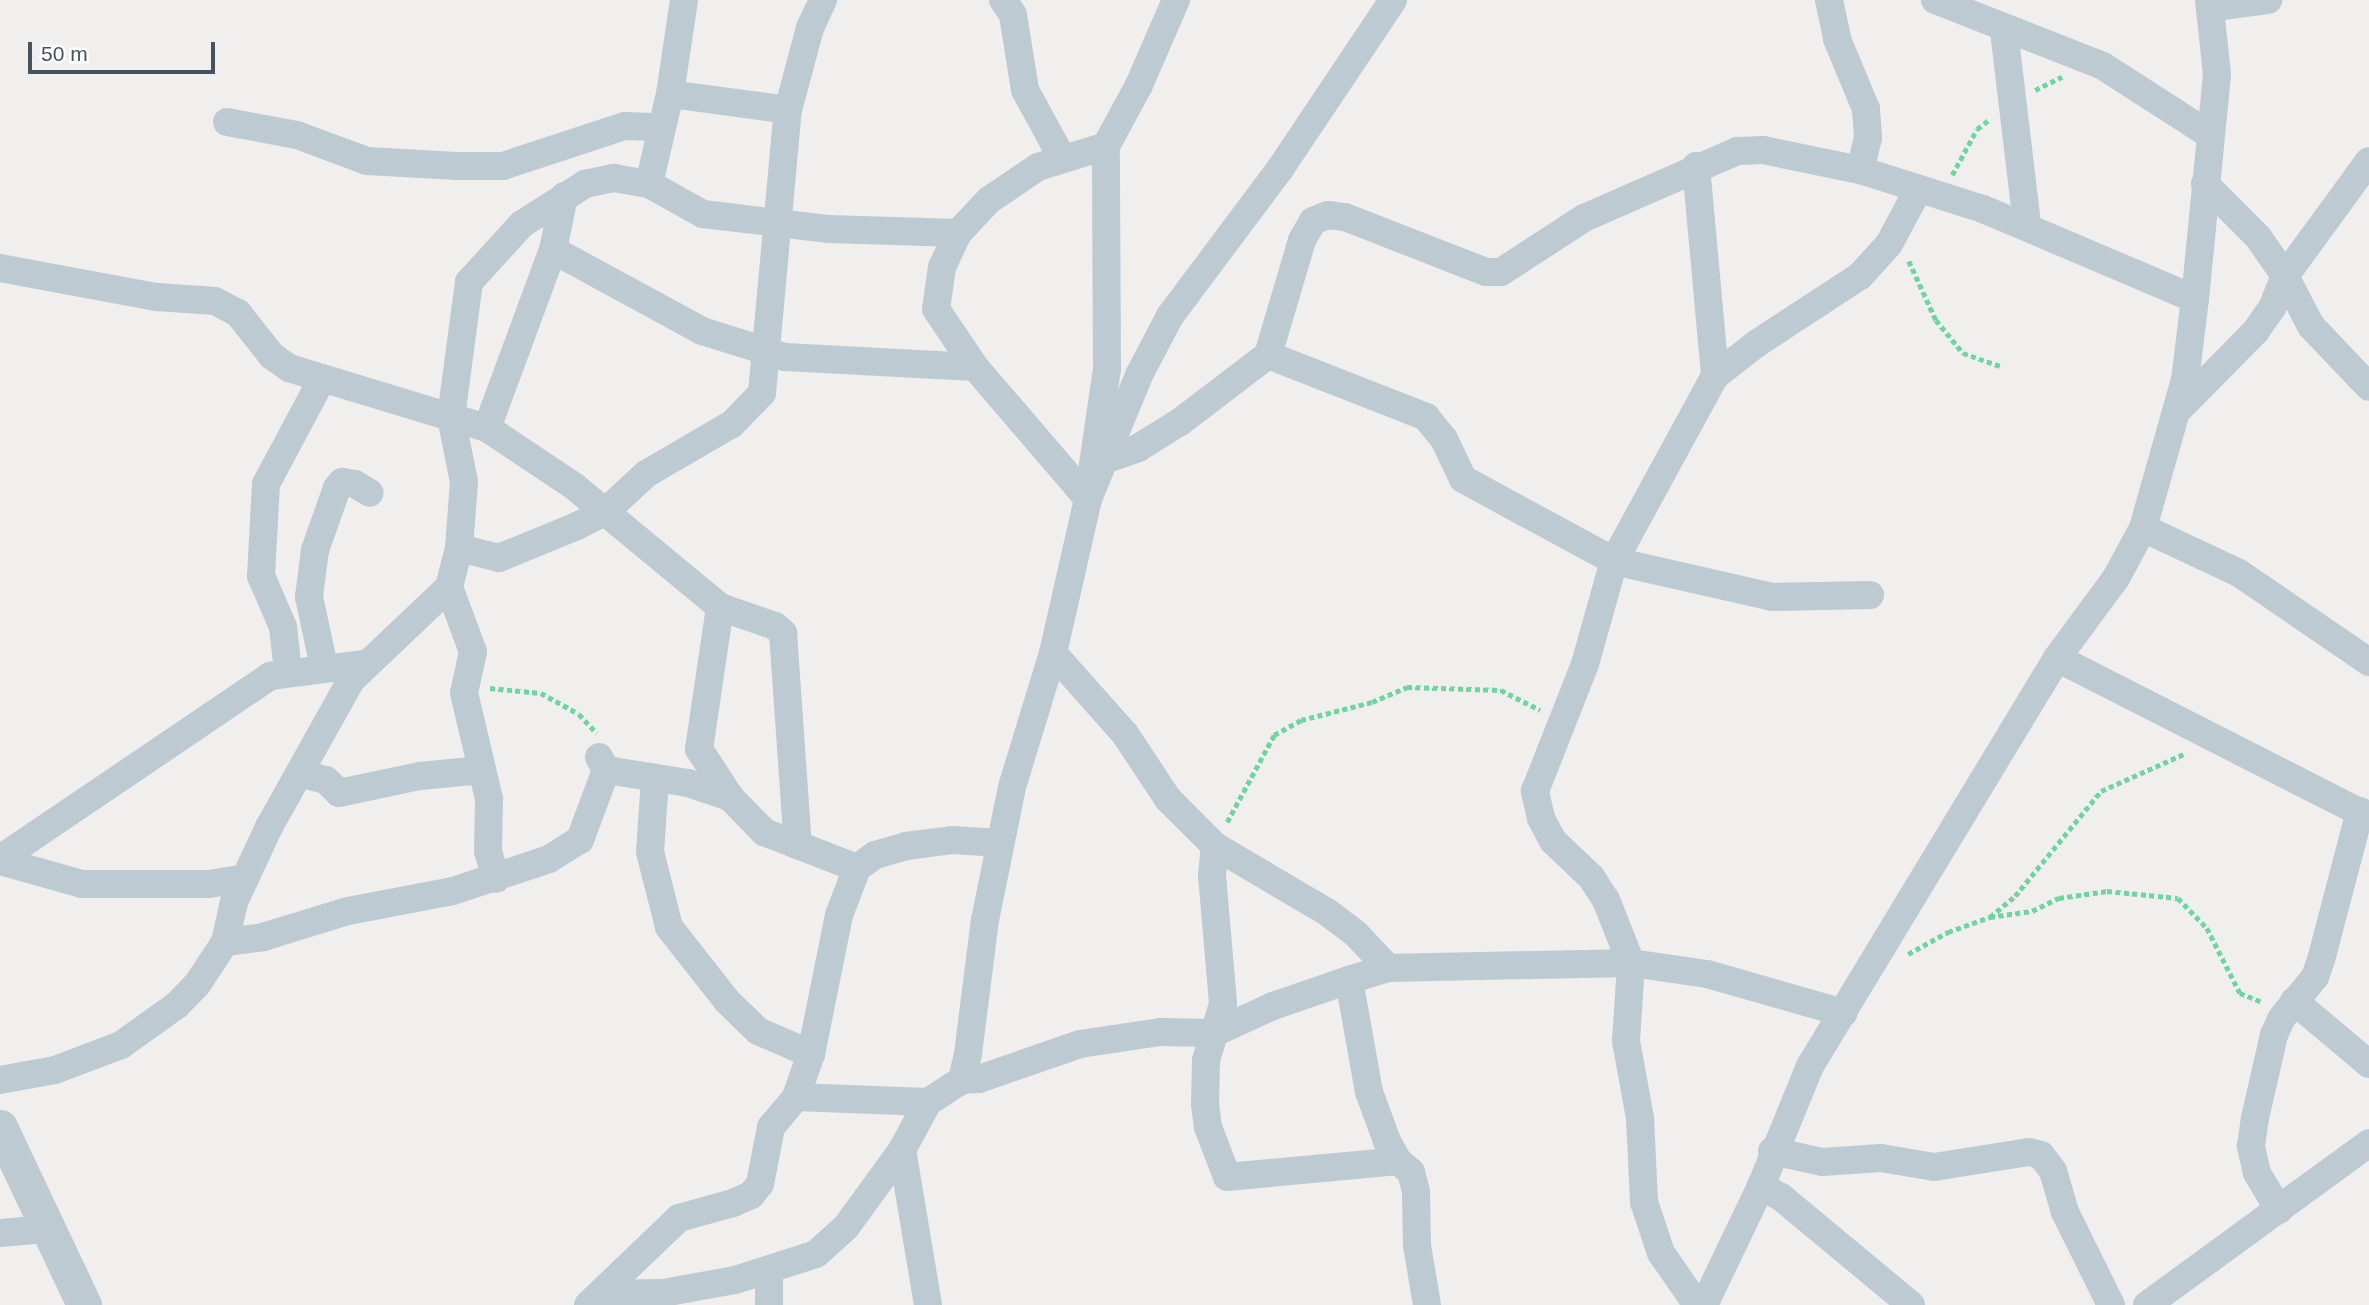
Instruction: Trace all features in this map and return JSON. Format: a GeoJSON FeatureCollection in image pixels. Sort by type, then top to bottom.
{"type":"FeatureCollection","features":[{"type":"Feature","properties":{"kind":"street"},"geometry":{"type":"LineString","coordinates":[[649,184],[670,94],[684,0]]}},
{"type":"Feature","properties":{"kind":"street"},"geometry":{"type":"LineString","coordinates":[[459,548],[499,558],[605,512],[646,474],[706,442],[750,407],[767,379],[766,352],[788,110],[810,28],[823,0]]}},
{"type":"Feature","properties":{"kind":"street"},"geometry":{"type":"LineString","coordinates":[[1003,0],[1013,15],[1025,90],[1062,158]]}},
{"type":"Feature","properties":{"kind":"street"},"geometry":{"type":"LineString","coordinates":[[962,1080],[1000,843],[1012,788],[1053,653],[1088,499],[1107,369],[1106,146],[1139,85],[1176,0]]}},
{"type":"Feature","properties":{"kind":"street"},"geometry":{"type":"LineString","coordinates":[[1088,499],[1170,316],[1280,169],[1393,0]]}},
{"type":"Feature","properties":{"kind":"street"},"geometry":{"type":"LineString","coordinates":[[1829,0],[1837,39],[1866,108],[1868,138],[1860,170]]}},
{"type":"Feature","properties":{"kind":"street"},"geometry":{"type":"LineString","coordinates":[[1935,0],[2004,31],[2127,78],[2210,135]]}},
{"type":"Feature","properties":{"kind":"street"},"geometry":{"type":"LineString","coordinates":[[1703,1305],[1761,1186],[1772,1151],[1810,1066],[2057,658],[2116,578],[2143,528],[2178,410],[2195,299],[2204,184],[2217,74],[2210,4],[2268,0]]}},
{"type":"Feature","properties":{"kind":"street"},"geometry":{"type":"LineString","coordinates":[[2004,31],[2027,225]]}},
{"type":"Feature","properties":{"kind":"street"},"geometry":{"type":"LineString","coordinates":[[670,94],[788,110]]}},
{"type":"Feature","properties":{"kind":"street"},"geometry":{"type":"LineString","coordinates":[[227,122],[297,135],[367,161],[457,166],[503,166],[613,129],[661,127]]}},
{"type":"Feature","properties":{"kind":"street"},"geometry":{"type":"LineString","coordinates":[[1088,499],[975,367],[936,309],[942,267],[958,233],[989,200],[1038,167],[1106,146]]}},
{"type":"Feature","properties":{"kind":"street"},"geometry":{"type":"LineString","coordinates":[[1104,460],[1138,448],[1180,422],[1268,355],[1303,240],[1314,221],[1328,215],[1345,218],[1486,272],[1501,272],[1584,218],[1696,166],[1737,151],[1763,150],[1860,170],[2027,225],[2195,299]]}},
{"type":"Feature","properties":{"kind":"street"},"geometry":{"type":"LineString","coordinates":[[2178,410],[2255,332],[2272,308],[2286,276],[2369,161]]}},
{"type":"Feature","properties":{"kind":"street"},"geometry":{"type":"LineString","coordinates":[[1696,166],[1716,376]]}},
{"type":"Feature","properties":{"kind":"street"},"geometry":{"type":"LineString","coordinates":[[0,1080],[55,1070],[121,1045],[177,1005],[225,942],[234,902],[245,878],[335,706],[364,664],[449,587],[459,548],[464,482],[451,416],[469,282],[522,225],[564,195],[614,178],[649,184],[703,214],[776,224],[958,233]]}},
{"type":"Feature","properties":{"kind":"street"},"geometry":{"type":"LineString","coordinates":[[2204,184],[2258,237],[2286,276],[2311,326],[2369,387]]}},
{"type":"Feature","properties":{"kind":"street"},"geometry":{"type":"LineString","coordinates":[[1697,1305],[1661,1253],[1644,1202],[1640,1118],[1626,1041],[1631,963],[1606,900],[1591,877],[1553,841],[1541,818],[1535,791],[1562,728],[1614,561],[1716,376],[1756,344],[1860,276],[1897,231],[1919,190]]}},
{"type":"Feature","properties":{"kind":"street"},"geometry":{"type":"LineString","coordinates":[[487,428],[554,250],[564,195]]}},
{"type":"Feature","properties":{"kind":"street"},"geometry":{"type":"LineString","coordinates":[[554,250],[656,309],[702,331],[766,352],[785,357],[975,367]]}},
{"type":"Feature","properties":{"kind":"street"},"geometry":{"type":"LineString","coordinates":[[0,268],[157,296],[215,301],[238,313],[272,356],[322,379],[487,428],[605,512],[720,607],[759,618],[783,633],[798,845]]}},
{"type":"Feature","properties":{"kind":"street"},"geometry":{"type":"LineString","coordinates":[[1268,355],[1426,417],[1444,439],[1463,480],[1614,561],[1772,597],[1870,594]]}},
{"type":"Feature","properties":{"kind":"street"},"geometry":{"type":"LineString","coordinates":[[288,672],[283,627],[261,576],[266,484],[322,379]]}},
{"type":"Feature","properties":{"kind":"street"},"geometry":{"type":"LineString","coordinates":[[324,667],[309,576],[337,488],[342,482],[355,484],[370,493]]}},
{"type":"Feature","properties":{"kind":"street"},"geometry":{"type":"LineString","coordinates":[[2143,528],[2239,573],[2369,662]]}},
{"type":"Feature","properties":{"kind":"street"},"geometry":{"type":"LineString","coordinates":[[449,587],[473,653],[466,677],[468,722],[491,813],[488,851],[496,879]]}},
{"type":"Feature","properties":{"kind":"street"},"geometry":{"type":"LineString","coordinates":[[720,607],[697,744],[730,797],[764,832],[857,868]]}},
{"type":"Feature","properties":{"kind":"street"},"geometry":{"type":"LineString","coordinates":[[1053,653],[1125,734],[1168,799],[1215,846],[1327,912],[1356,934],[1388,968]]}},
{"type":"Feature","properties":{"kind":"street"},"geometry":{"type":"LineString","coordinates":[[2057,658],[2212,740],[2283,771],[2364,814],[2315,977],[2294,1002],[2274,1035],[2251,1146],[2257,1173],[2279,1210]]}},
{"type":"Feature","properties":{"kind":"street"},"geometry":{"type":"LineString","coordinates":[[0,860],[226,703],[270,676],[364,664]]}},
{"type":"Feature","properties":{"kind":"street"},"geometry":{"type":"LineString","coordinates":[[225,942],[263,937],[348,911],[496,879],[558,854],[580,840],[602,763],[655,779],[688,783],[730,797]]}},
{"type":"Feature","properties":{"kind":"street"},"geometry":{"type":"LineString","coordinates":[[299,772],[326,780],[339,793],[420,776],[482,770]]}},
{"type":"Feature","properties":{"kind":"street"},"geometry":{"type":"LineString","coordinates":[[655,779],[650,852],[669,926],[727,1001],[758,1031],[811,1054]]}},
{"type":"Feature","properties":{"kind":"street"},"geometry":{"type":"LineString","coordinates":[[595,1299],[679,1218],[751,1195],[760,1184],[771,1127],[796,1097],[811,1054],[839,915],[857,868],[875,855],[906,846],[952,840],[1000,843]]}},
{"type":"Feature","properties":{"kind":"street"},"geometry":{"type":"LineString","coordinates":[[1215,846],[1212,875],[1223,1004],[1206,1060],[1205,1104],[1208,1127],[1227,1177],[1398,1161]]}},
{"type":"Feature","properties":{"kind":"street"},"geometry":{"type":"LineString","coordinates":[[0,860],[82,884],[209,884],[245,878]]}},
{"type":"Feature","properties":{"kind":"street"},"geometry":{"type":"LineString","coordinates":[[595,1299],[663,1299],[816,1254],[833,1240],[878,1188],[928,1102],[962,1080],[979,1079],[1037,1056],[1090,1043],[1160,1032],[1214,1033],[1273,1006],[1388,968],[1631,963],[1707,974],[1844,1013]]}},
{"type":"Feature","properties":{"kind":"street"},"geometry":{"type":"LineString","coordinates":[[1349,980],[1369,1092],[1398,1161],[1411,1172],[1416,1191],[1417,1245],[1427,1305]]}},
{"type":"Feature","properties":{"kind":"street"},"geometry":{"type":"LineString","coordinates":[[2294,1002],[2369,1064]]}},
{"type":"Feature","properties":{"kind":"street"},"geometry":{"type":"LineString","coordinates":[[796,1097],[928,1102]]}},
{"type":"Feature","properties":{"kind":"street"},"geometry":{"type":"LineString","coordinates":[[0,1127],[84,1305]]}},
{"type":"Feature","properties":{"kind":"street"},"geometry":{"type":"LineString","coordinates":[[2147,1305],[2369,1143]]}},
{"type":"Feature","properties":{"kind":"street"},"geometry":{"type":"LineString","coordinates":[[902,1150],[928,1305]]}},
{"type":"Feature","properties":{"kind":"street"},"geometry":{"type":"LineString","coordinates":[[1772,1151],[1822,1163],[1881,1158],[1934,1167],[2029,1152],[2041,1155],[2053,1171],[2064,1212],[2111,1305]]}},
{"type":"Feature","properties":{"kind":"street"},"geometry":{"type":"LineString","coordinates":[[1761,1186],[1781,1197],[1912,1305]]}},
{"type":"Feature","properties":{"kind":"street"},"geometry":{"type":"LineString","coordinates":[[0,1233],[47,1229]]}},
{"type":"Feature","properties":{"kind":"street"},"geometry":{"type":"LineString","coordinates":[[769,1270],[769,1305]]}},
{"type":"Feature","properties":{"kind":"path"},"geometry":{"type":"LineString","coordinates":[[1897,231],[1923,297],[1948,336],[1972,359],[2003,367]]}},
{"type":"Feature","properties":{"kind":"path"},"geometry":{"type":"LineString","coordinates":[[466,677],[492,688],[541,694],[579,714],[601,741],[602,763]]}},
{"type":"Feature","properties":{"kind":"path"},"geometry":{"type":"LineString","coordinates":[[1215,846],[1255,764],[1274,735],[1301,720],[1373,702],[1408,687],[1433,687],[1502,690],[1527,700],[1562,728]]}},
{"type":"Feature","properties":{"kind":"path"},"geometry":{"type":"LineString","coordinates":[[1990,917],[2015,896],[2101,791],[2212,740]]}},
{"type":"Feature","properties":{"kind":"path"},"geometry":{"type":"LineString","coordinates":[[1870,968],[1900,959],[1948,932],[1990,917],[2107,891],[2178,898],[2207,928],[2240,993],[2268,1003],[2294,1002]]}}]}
